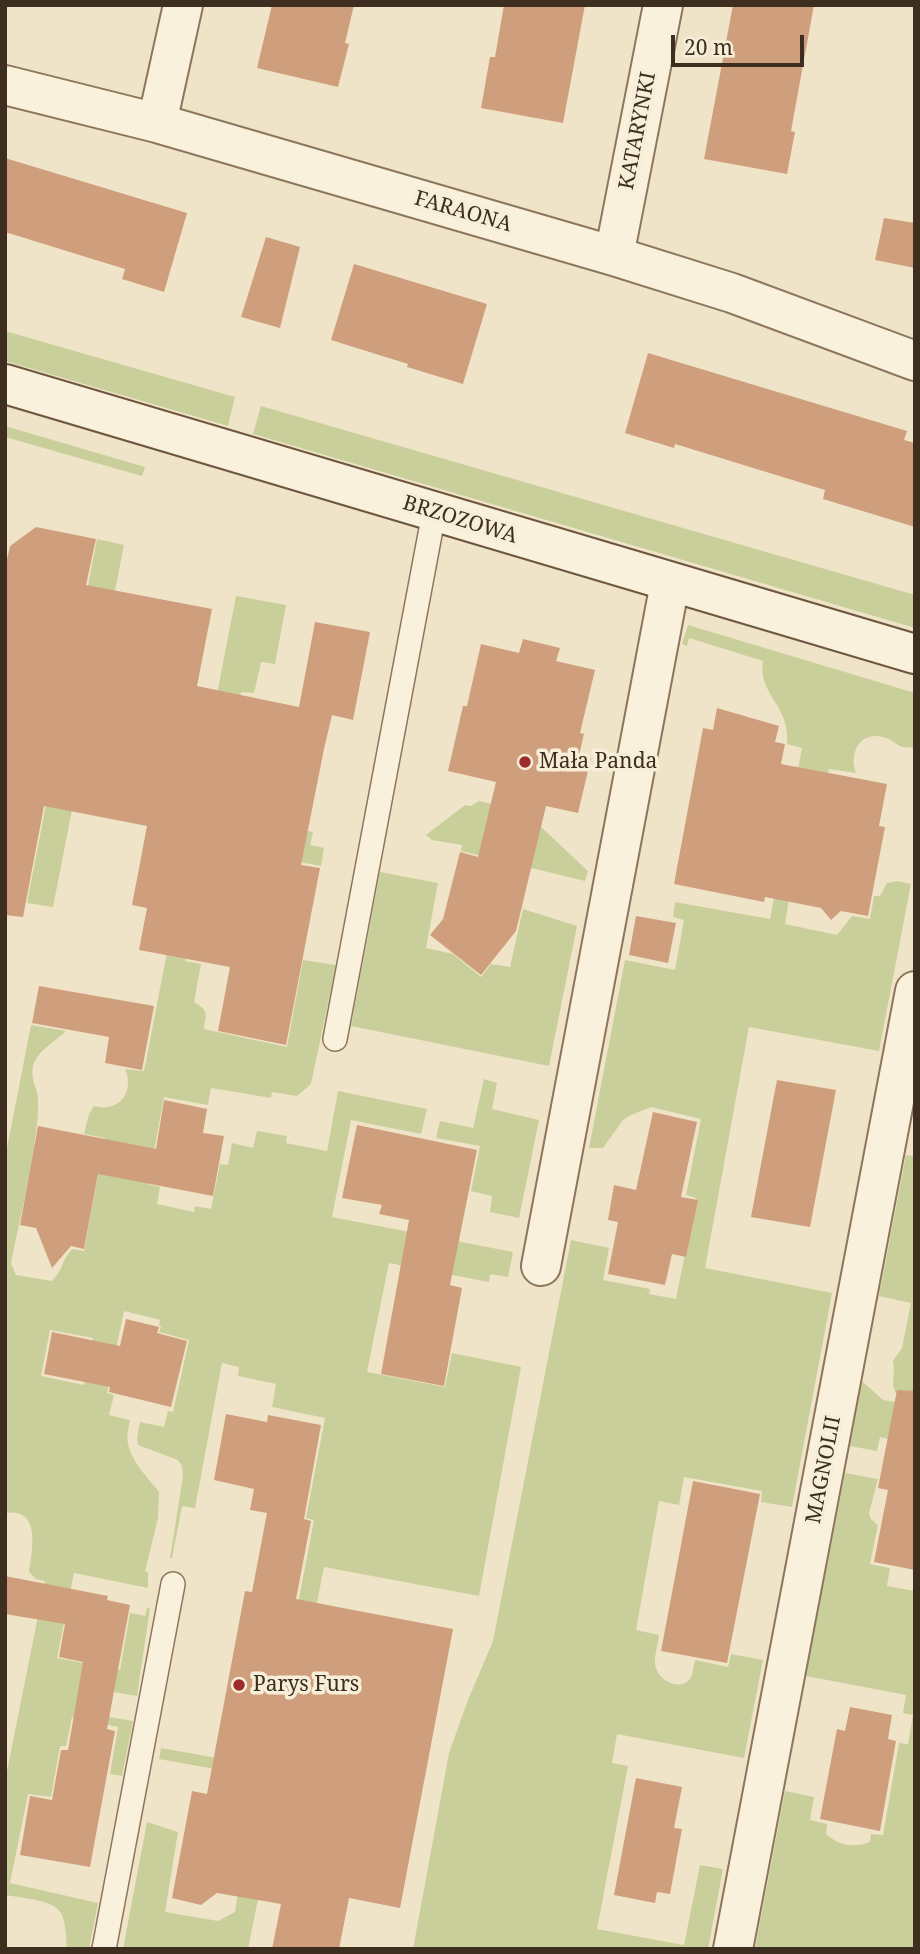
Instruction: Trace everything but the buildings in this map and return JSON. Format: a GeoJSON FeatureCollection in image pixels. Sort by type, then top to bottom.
{"type":"FeatureCollection","features":[{"type":"Feature","properties":{"kind":"street"},"geometry":{"type":"LineString","coordinates":[[157,123],[183,5]]}},
{"type":"Feature","properties":{"kind":"street","name":"KATARYNKI"},"geometry":{"type":"LineString","coordinates":[[614,256],[663,5]]}},
{"type":"Feature","properties":{"kind":"street","name":"FARAONA"},"geometry":{"type":"LineString","coordinates":[[5,85],[157,123],[614,256],[732,293],[915,361]]}},
{"type":"Feature","properties":{"kind":"street","name":"BRZOZOWA"},"geometry":{"type":"LineString","coordinates":[[5,384],[915,654]]}},
{"type":"Feature","properties":{"kind":"street"},"geometry":{"type":"LineString","coordinates":[[541,1266],[670,583]]}},
{"type":"Feature","properties":{"kind":"street","name":"MAGNOLII"},"geometry":{"type":"LineString","coordinates":[[733,1949],[915,991]]}},
{"type":"Feature","properties":{"kind":"lane"},"geometry":{"type":"LineString","coordinates":[[335,1039],[435,513]]}},
{"type":"Feature","properties":{"kind":"lane"},"geometry":{"type":"LineString","coordinates":[[104,1949],[173,1584]]}},
{"type":"Feature","properties":{"kind":"green space"},"geometry":{"type":"Polygon","coordinates":[[[5,331],[235,397],[228,426],[5,361],[5,331]]]}},
{"type":"Feature","properties":{"kind":"green space"},"geometry":{"type":"Polygon","coordinates":[[[261,406],[915,595],[915,628],[253,434],[261,406]]]}},
{"type":"Feature","properties":{"kind":"green space"},"geometry":{"type":"Polygon","coordinates":[[[5,426],[145,467],[142,476],[5,437],[5,426]]]}},
{"type":"Feature","properties":{"kind":"green space"},"geometry":{"type":"Polygon","coordinates":[[[97,539],[124,545],[53,907],[27,903],[97,539]]]}},
{"type":"Feature","properties":{"kind":"green space"},"geometry":{"type":"Polygon","coordinates":[[[236,596],[286,605],[275,664],[261,662],[254,693],[241,692],[223,803],[249,820],[313,832],[310,845],[324,848],[321,866],[205,844],[185,961],[201,964],[194,1002],[205,1013],[204,1029],[287,1047],[303,960],[336,965],[311,1084],[297,1096],[272,1092],[271,1098],[211,1088],[208,1105],[164,1097],[148,1184],[160,1187],[157,1204],[194,1212],[195,1206],[211,1209],[220,1164],[228,1165],[232,1143],[253,1148],[257,1131],[287,1136],[286,1143],[327,1151],[338,1091],[427,1109],[421,1134],[351,1120],[332,1217],[513,1252],[508,1277],[490,1274],[489,1282],[389,1263],[367,1372],[445,1387],[452,1353],[521,1367],[479,1596],[324,1567],[282,1781],[159,1759],[161,1748],[267,1767],[314,1520],[306,1518],[325,1418],[272,1407],[276,1384],[238,1376],[239,1367],[222,1363],[195,1508],[182,1506],[170,1558],[183,1476],[182,1466],[178,1460],[138,1445],[137,1438],[140,1422],[164,1427],[168,1411],[173,1412],[189,1340],[159,1332],[160,1320],[124,1311],[107,1393],[114,1395],[109,1415],[130,1420],[127,1437],[130,1450],[140,1469],[159,1492],[158,1518],[145,1571],[148,1572],[148,1588],[74,1573],[57,1658],[120,1670],[130,1613],[145,1616],[147,1608],[150,1608],[137,1696],[91,1688],[87,1713],[133,1721],[122,1776],[110,1774],[118,1727],[72,1717],[66,1746],[60,1746],[51,1797],[28,1794],[10,1883],[98,1903],[89,1949],[67,1949],[64,1923],[58,1910],[45,1902],[5,1895],[5,1781],[45,1581],[36,1579],[29,1572],[32,1543],[30,1523],[17,1513],[5,1513],[5,1158],[31,1025],[66,1031],[43,1051],[33,1066],[38,1100],[37,1124],[11,1263],[16,1275],[52,1281],[72,1249],[84,1251],[105,1138],[84,1134],[89,1114],[94,1106],[111,1106],[123,1099],[128,1085],[125,1069],[144,1071],[236,596]],[[50,1330],[41,1376],[84,1385],[93,1338],[50,1330]]]}},
{"type":"Feature","properties":{"kind":"green space"},"geometry":{"type":"Polygon","coordinates":[[[688,625],[915,693],[915,747],[901,746],[883,737],[868,737],[855,752],[856,773],[829,769],[815,841],[789,899],[785,924],[837,935],[852,916],[870,919],[874,896],[880,896],[887,883],[897,881],[911,884],[879,1051],[749,1027],[705,1268],[832,1293],[792,1507],[761,1502],[762,1491],[684,1477],[679,1505],[659,1501],[636,1630],[659,1635],[656,1668],[662,1677],[672,1683],[683,1684],[687,1681],[692,1675],[695,1660],[728,1667],[731,1654],[763,1660],[744,1758],[617,1734],[612,1763],[628,1766],[597,1929],[684,1945],[700,1865],[723,1869],[708,1949],[413,1949],[449,1753],[493,1641],[571,1240],[609,1248],[603,1280],[650,1289],[649,1294],[676,1299],[696,1198],[686,1195],[701,1119],[651,1107],[623,1120],[603,1148],[589,1148],[625,960],[675,970],[684,920],[673,917],[675,902],[770,919],[802,748],[787,744],[784,720],[765,683],[763,661],[689,638],[687,646],[682,644],[688,625]]]}},
{"type":"Feature","properties":{"kind":"green space"},"geometry":{"type":"Polygon","coordinates":[[[479,801],[525,812],[588,871],[585,881],[461,851],[462,845],[432,840],[426,835],[465,805],[471,806],[479,801]]]}},
{"type":"Feature","properties":{"kind":"green space"},"geometry":{"type":"Polygon","coordinates":[[[380,872],[438,883],[426,948],[453,954],[481,977],[491,964],[510,967],[523,909],[577,926],[549,1066],[351,1026],[380,872]]]}},
{"type":"Feature","properties":{"kind":"green space"},"geometry":{"type":"Polygon","coordinates":[[[484,1079],[497,1083],[492,1109],[539,1120],[519,1218],[490,1212],[492,1196],[471,1191],[480,1146],[436,1138],[440,1121],[473,1128],[484,1079]]]}},
{"type":"Feature","properties":{"kind":"green space"},"geometry":{"type":"Polygon","coordinates":[[[906,1155],[915,1156],[915,1414],[899,1397],[893,1385],[893,1361],[902,1348],[911,1303],[879,1296],[906,1155]]]}},
{"type":"Feature","properties":{"kind":"green space"},"geometry":{"type":"Polygon","coordinates":[[[862,1381],[883,1400],[896,1402],[915,1445],[880,1437],[877,1451],[850,1446],[862,1381]]]}},
{"type":"Feature","properties":{"kind":"green space"},"geometry":{"type":"Polygon","coordinates":[[[845,1473],[878,1479],[869,1513],[878,1525],[870,1564],[890,1568],[887,1586],[915,1591],[915,1949],[755,1949],[785,1791],[814,1797],[810,1820],[827,1824],[826,1834],[836,1841],[846,1845],[870,1842],[871,1834],[883,1835],[899,1743],[908,1744],[913,1715],[903,1713],[906,1695],[806,1676],[845,1473]]]}},
{"type":"Feature","properties":{"kind":"green space"},"geometry":{"type":"Polygon","coordinates":[[[252,1806],[276,1809],[248,1949],[123,1949],[147,1822],[178,1832],[165,1912],[218,1921],[235,1912],[252,1806]]]}},
{"type":"Feature","properties":{"kind":"place","name":"Mała Panda"},"geometry":{"type":"Point","coordinates":[525,762]}},
{"type":"Feature","properties":{"kind":"place","name":"Parys Furs"},"geometry":{"type":"Point","coordinates":[239,1685]}}]}
